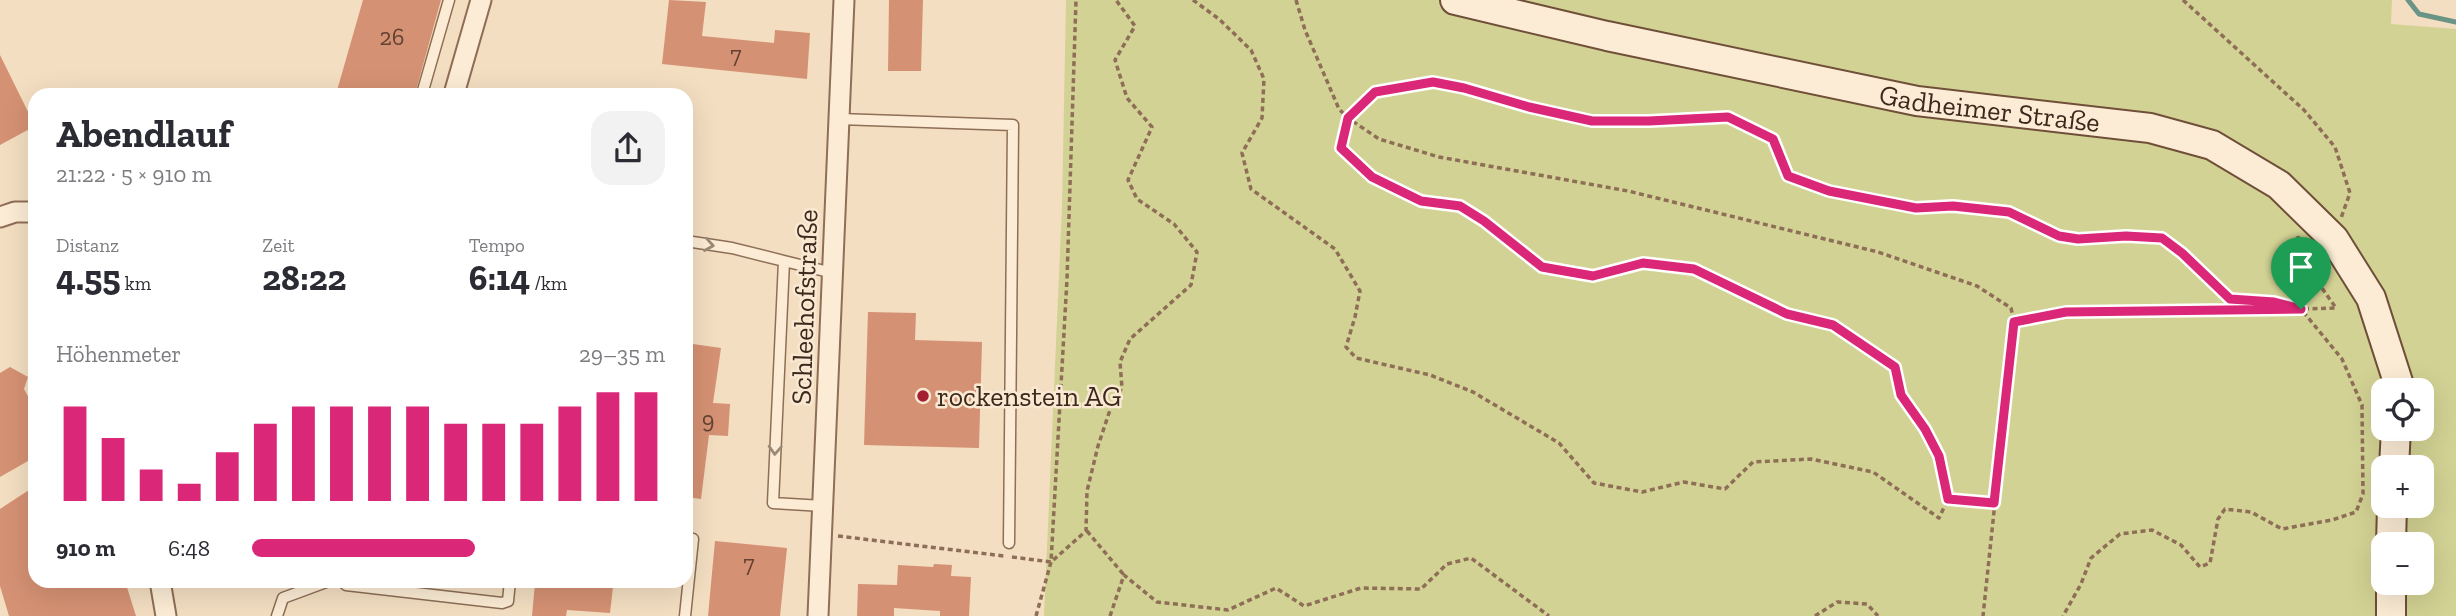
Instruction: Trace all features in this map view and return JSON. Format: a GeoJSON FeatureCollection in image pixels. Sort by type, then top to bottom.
{"type":"FeatureCollection","features":[{"type":"Feature","properties":{"kind":"street"},"geometry":{"type":"LineString","coordinates":[[456,88],[481,0]]}},
{"type":"Feature","properties":{"kind":"street","name":"Schleehofstraße"},"geometry":{"type":"LineString","coordinates":[[818,616],[844,0]]}},
{"type":"Feature","properties":{"kind":"street","name":"Gadheimer Straße"},"geometry":{"type":"LineString","coordinates":[[1455,0],[1607,36],[1917,102],[2150,128],[2212,145],[2279,186],[2334,239],[2371,298],[2397,378]]}},
{"type":"Feature","properties":{"kind":"street"},"geometry":{"type":"LineString","coordinates":[[0,217],[15,212],[28,212]]}},
{"type":"Feature","properties":{"kind":"street"},"geometry":{"type":"LineString","coordinates":[[161,588],[166,616]]}},
{"type":"Feature","properties":{"kind":"street"},"geometry":{"type":"LineString","coordinates":[[2391,595],[2391,616]]}},
{"type":"Feature","properties":{"kind":"lane"},"geometry":{"type":"LineString","coordinates":[[424,88],[449,0]]}},
{"type":"Feature","properties":{"kind":"lane"},"geometry":{"type":"LineString","coordinates":[[839,119],[1013,125],[1009,543]]}},
{"type":"Feature","properties":{"kind":"lane"},"geometry":{"type":"LineString","coordinates":[[693,242],[732,248],[833,273]]}},
{"type":"Feature","properties":{"kind":"lane"},"geometry":{"type":"LineString","coordinates":[[784,261],[773,503],[823,506]]}},
{"type":"Feature","properties":{"kind":"lane"},"geometry":{"type":"LineString","coordinates":[[277,616],[283,598],[309,588]]}},
{"type":"Feature","properties":{"kind":"lane"},"geometry":{"type":"LineString","coordinates":[[372,588],[502,603],[508,601],[509,588]]}},
{"type":"Feature","properties":{"kind":"lane"},"geometry":{"type":"LineString","coordinates":[[685,616],[688,588]]}},
{"type":"Feature","properties":{"kind":"path"},"geometry":{"type":"LineString","coordinates":[[1035,616],[1051,562],[1067,279],[1076,0]]}},
{"type":"Feature","properties":{"kind":"path"},"geometry":{"type":"LineString","coordinates":[[1116,0],[1135,26],[1115,60],[1126,98],[1152,127],[1128,180],[1137,200],[1174,224],[1197,251],[1191,285],[1130,339],[1120,362],[1122,388],[1112,404],[1095,457],[1087,491],[1086,531],[1124,575],[1157,602],[1228,610],[1276,588],[1304,606],[1361,588],[1421,589],[1447,564],[1472,558],[1549,616]]}},
{"type":"Feature","properties":{"kind":"path"},"geometry":{"type":"LineString","coordinates":[[1193,0],[1219,19],[1251,50],[1264,79],[1262,118],[1242,153],[1251,189],[1335,250],[1360,291],[1346,348],[1356,358],[1430,375],[1473,392],[1559,443],[1594,483],[1642,492],[1684,482],[1725,489],[1753,462],[1811,459],[1873,472],[1939,519],[1948,499],[1939,456],[1925,429],[1901,395],[1895,367],[1833,325],[1787,314],[1694,269],[1643,263],[1593,276],[1542,267],[1484,221],[1460,206],[1421,201],[1372,177],[1341,148],[1348,118],[1375,92],[1433,82],[1592,121],[1728,117],[1773,139],[1788,176],[1829,191],[1916,208],[1953,206],[2009,212],[2059,236],[2078,239],[2126,236],[2162,238],[2182,253],[2230,299],[2274,302],[2301,309],[2342,359],[2362,405],[2363,494],[2356,512],[2332,520],[2282,529],[2251,512],[2225,509],[2218,519],[2210,563],[2200,567],[2181,545],[2152,530],[2120,534],[2091,558],[2081,584],[2063,616]]}},
{"type":"Feature","properties":{"kind":"path"},"geometry":{"type":"LineString","coordinates":[[1296,0],[1305,30],[1339,109],[1379,139],[1439,157],[1628,191],[1878,252],[1977,286],[2011,308],[2014,322],[1983,616]]}},
{"type":"Feature","properties":{"kind":"path"},"geometry":{"type":"LineString","coordinates":[[2183,0],[2304,110],[2335,148],[2350,193],[2334,239]]}},
{"type":"Feature","properties":{"kind":"path"},"geometry":{"type":"LineString","coordinates":[[2014,322],[2066,312],[2336,308],[2300,257],[2298,233]]}},
{"type":"Feature","properties":{"kind":"path"},"geometry":{"type":"LineString","coordinates":[[1948,499],[1994,503]]}},
{"type":"Feature","properties":{"kind":"path"},"geometry":{"type":"LineString","coordinates":[[822,534],[1051,562],[1086,531]]}},
{"type":"Feature","properties":{"kind":"path"},"geometry":{"type":"LineString","coordinates":[[1111,616],[1124,575]]}},
{"type":"Feature","properties":{"kind":"path"},"geometry":{"type":"LineString","coordinates":[[1815,616],[1837,602],[1867,604],[1878,616]]}},
{"type":"Feature","properties":{"kind":"green space"},"geometry":{"type":"Polygon","coordinates":[[[1066,0],[2392,0],[2391,24],[2456,29],[2456,616],[1044,616],[1062,207],[1066,0]]]}},
{"type":"Feature","properties":{"kind":"building"},"geometry":{"type":"Polygon","coordinates":[[[363,0],[441,0],[417,88],[338,88],[363,0]]]}},
{"type":"Feature","properties":{"kind":"building"},"geometry":{"type":"Polygon","coordinates":[[[669,0],[706,2],[702,36],[774,43],[775,30],[810,33],[807,79],[662,64],[669,0]]]}},
{"type":"Feature","properties":{"kind":"building"},"geometry":{"type":"Polygon","coordinates":[[[889,0],[923,0],[921,71],[888,71],[889,0]]]}},
{"type":"Feature","properties":{"kind":"building"},"geometry":{"type":"Polygon","coordinates":[[[0,55],[28,112],[28,130],[0,145],[0,55]]]}},
{"type":"Feature","properties":{"kind":"building","name":"rockenstein AG"},"geometry":{"type":"Polygon","coordinates":[[[868,312],[916,313],[915,340],[982,342],[979,448],[864,445],[868,312]]]}},
{"type":"Feature","properties":{"kind":"building"},"geometry":{"type":"Polygon","coordinates":[[[693,344],[721,348],[713,403],[730,404],[728,436],[709,435],[701,499],[693,498],[693,344]]]}},
{"type":"Feature","properties":{"kind":"building"},"geometry":{"type":"Polygon","coordinates":[[[10,367],[28,377],[24,389],[28,396],[28,461],[0,477],[0,373],[10,367]]]}},
{"type":"Feature","properties":{"kind":"building"},"geometry":{"type":"Polygon","coordinates":[[[28,491],[28,588],[127,588],[136,616],[9,616],[0,586],[0,509],[28,491]]]}},
{"type":"Feature","properties":{"kind":"building"},"geometry":{"type":"Polygon","coordinates":[[[715,541],[787,548],[780,616],[708,616],[715,541]]]}},
{"type":"Feature","properties":{"kind":"building"},"geometry":{"type":"Polygon","coordinates":[[[934,564],[952,565],[951,576],[971,577],[969,616],[940,616],[940,611],[894,608],[894,616],[857,616],[858,584],[897,585],[898,565],[933,567],[934,564]]]}},
{"type":"Feature","properties":{"kind":"building"},"geometry":{"type":"Polygon","coordinates":[[[535,588],[613,588],[610,613],[567,610],[566,616],[532,616],[535,588]]]}},
{"type":"Feature","properties":{"kind":"waterway"},"geometry":{"type":"LineString","coordinates":[[2408,0],[2419,14],[2456,22]]}},
{"type":"Feature","properties":{"kind":"place","name":"rockenstein AG"},"geometry":{"type":"Point","coordinates":[923,396]}},
{"type":"Feature","properties":{"kind":"route"},"geometry":{"type":"LineString","coordinates":[[1433,82],[1592,121],[1728,117],[1773,139],[1788,176],[1829,191],[1916,208],[1953,206],[2009,212],[2059,236],[2078,239],[2126,236],[2162,238],[2182,253],[2230,299],[2274,302],[2301,309],[2066,312],[2014,322],[1994,503],[1948,499],[1939,456],[1925,429],[1901,395],[1895,367],[1833,325],[1787,314],[1694,269],[1643,263],[1593,276],[1542,267],[1484,221],[1460,206],[1421,201],[1372,177],[1341,148],[1348,118],[1375,92],[1433,82]]}}]}
